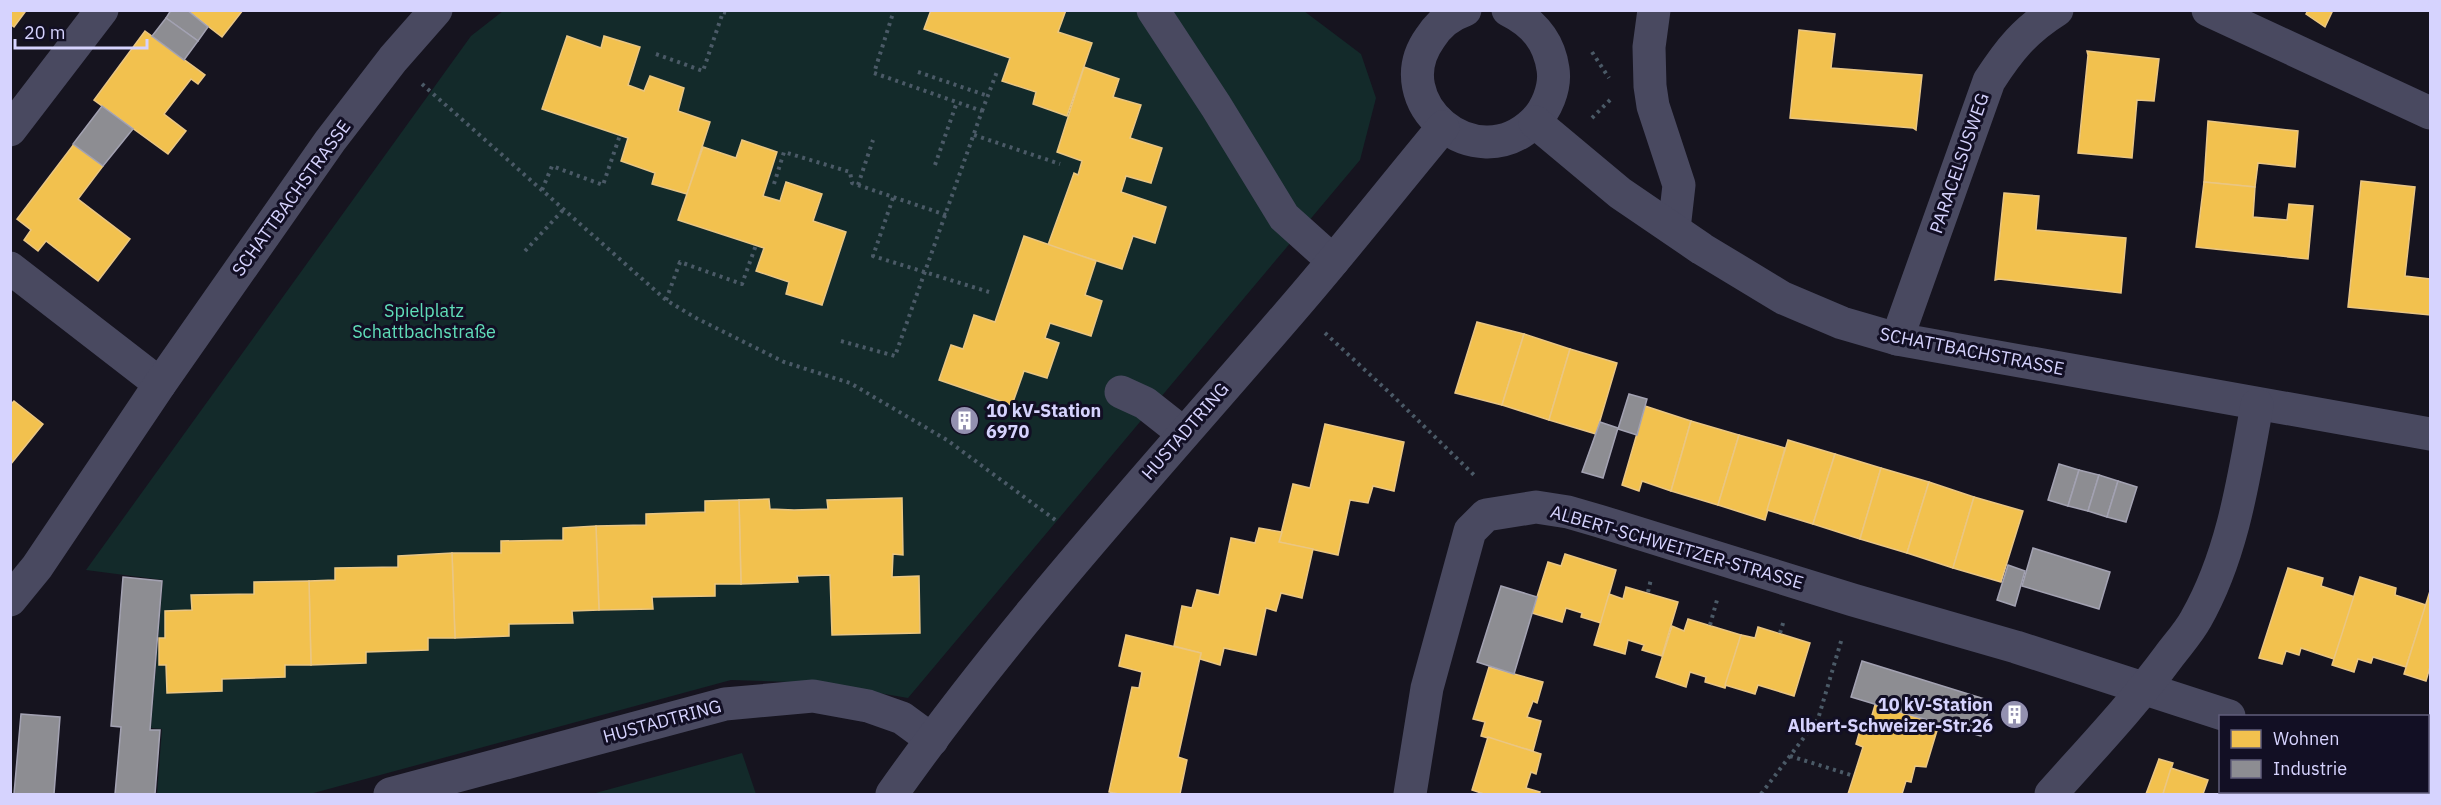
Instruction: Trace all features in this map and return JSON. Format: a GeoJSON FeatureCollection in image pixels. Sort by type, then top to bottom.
{"type":"FeatureCollection","features":[{"type":"Feature","properties":{"kind":"street"},"geometry":{"type":"LineString","coordinates":[[10,130],[102,10]]}},
{"type":"Feature","properties":{"kind":"street"},"geometry":{"type":"LineString","coordinates":[[1153,10],[1216,106],[1284,217],[1333,261]]}},
{"type":"Feature","properties":{"kind":"street"},"geometry":{"type":"LineString","coordinates":[[1465,10],[1447,19],[1426,20],[1426,42],[1421,57],[1419,87],[1432,116],[1443,127],[1468,140],[1490,142],[1511,138],[1535,122],[1545,108],[1554,74],[1551,57],[1531,16]]}},
{"type":"Feature","properties":{"kind":"street"},"geometry":{"type":"LineString","coordinates":[[1654,10],[1650,47],[1650,86],[1653,106],[1679,185],[1674,230]]}},
{"type":"Feature","properties":{"kind":"street","name":"PARACELSUSWEG"},"geometry":{"type":"LineString","coordinates":[[1897,339],[1989,81],[2018,41],[2034,24],[2057,10]]}},
{"type":"Feature","properties":{"kind":"street"},"geometry":{"type":"LineString","coordinates":[[2208,10],[2430,113]]}},
{"type":"Feature","properties":{"kind":"street","name":"SCHATTBACHSTRASSE"},"geometry":{"type":"LineString","coordinates":[[10,600],[37,567],[159,384],[330,141],[430,12]]}},
{"type":"Feature","properties":{"kind":"street","name":"SCHATTBACHSTRASSE"},"geometry":{"type":"LineString","coordinates":[[1535,122],[1620,193],[1702,249],[1783,298],[1842,322],[1897,339],[2257,405],[2430,434]]}},
{"type":"Feature","properties":{"kind":"street","name":"HUSTADTRING"},"geometry":{"type":"LineString","coordinates":[[892,795],[1023,621],[1087,544],[1295,306],[1443,127]]}},
{"type":"Feature","properties":{"kind":"street"},"geometry":{"type":"LineString","coordinates":[[10,268],[159,384]]}},
{"type":"Feature","properties":{"kind":"street"},"geometry":{"type":"LineString","coordinates":[[1121,392],[1145,403],[1183,433]]}},
{"type":"Feature","properties":{"kind":"street"},"geometry":{"type":"LineString","coordinates":[[2051,795],[2146,688],[2196,620],[2215,578],[2228,540],[2244,480],[2257,405]]}},
{"type":"Feature","properties":{"kind":"street","name":"ALBERT-SCHWEITZER-STRASSE"},"geometry":{"type":"LineString","coordinates":[[1410,795],[1427,688],[1470,531],[1486,515],[1536,507],[1568,512],[2146,688],[2223,715]]}},
{"type":"Feature","properties":{"kind":"street","name":"HUSTADTRING"},"geometry":{"type":"LineString","coordinates":[[390,795],[725,704],[813,696],[868,706],[902,718],[932,740]]}},
{"type":"Feature","properties":{"kind":"path"},"geometry":{"type":"LineString","coordinates":[[894,10],[874,73],[982,111]]}},
{"type":"Feature","properties":{"kind":"path"},"geometry":{"type":"LineString","coordinates":[[656,54],[703,71],[723,12],[727,13]]}},
{"type":"Feature","properties":{"kind":"path"},"geometry":{"type":"LineString","coordinates":[[393,59],[666,300],[696,318],[784,362],[850,383],[947,440],[1087,544]]}},
{"type":"Feature","properties":{"kind":"path"},"geometry":{"type":"LineString","coordinates":[[841,341],[895,356],[998,69]]}},
{"type":"Feature","properties":{"kind":"path"},"geometry":{"type":"LineString","coordinates":[[918,72],[988,96]]}},
{"type":"Feature","properties":{"kind":"path"},"geometry":{"type":"LineString","coordinates":[[1565,147],[1618,92],[1650,86]]}},
{"type":"Feature","properties":{"kind":"path"},"geometry":{"type":"LineString","coordinates":[[935,165],[957,102]]}},
{"type":"Feature","properties":{"kind":"path"},"geometry":{"type":"LineString","coordinates":[[542,190],[552,166],[603,185],[620,135]]}},
{"type":"Feature","properties":{"kind":"path"},"geometry":{"type":"LineString","coordinates":[[974,135],[1060,164]]}},
{"type":"Feature","properties":{"kind":"path"},"geometry":{"type":"LineString","coordinates":[[858,186],[873,140]]}},
{"type":"Feature","properties":{"kind":"path"},"geometry":{"type":"LineString","coordinates":[[774,184],[784,152],[850,172],[852,183],[858,186],[946,215]]}},
{"type":"Feature","properties":{"kind":"path"},"geometry":{"type":"LineString","coordinates":[[893,198],[873,255],[989,292]]}},
{"type":"Feature","properties":{"kind":"path"},"geometry":{"type":"LineString","coordinates":[[525,251],[563,210]]}},
{"type":"Feature","properties":{"kind":"path"},"geometry":{"type":"LineString","coordinates":[[666,300],[680,262],[742,284],[756,245]]}},
{"type":"Feature","properties":{"kind":"path"},"geometry":{"type":"LineString","coordinates":[[1295,306],[1359,363],[1456,458]]}},
{"type":"Feature","properties":{"kind":"path"},"geometry":{"type":"LineString","coordinates":[[1761,795],[1818,719],[1853,600]]}},
{"type":"Feature","properties":{"kind":"path"},"geometry":{"type":"LineString","coordinates":[[1790,756],[1854,776]]}},
{"type":"Feature","properties":{"kind":"green space","name":"Spielplatz Schattbachstraße"},"geometry":{"type":"Polygon","coordinates":[[[503,11],[1304,11],[1361,54],[1376,98],[1360,160],[908,698],[820,683],[731,680],[310,794],[157,794],[162,729],[151,728],[163,580],[86,570],[471,36],[503,11]]]}},
{"type":"Feature","properties":{"kind":"green space"},"geometry":{"type":"Polygon","coordinates":[[[742,753],[756,794],[592,794],[742,753]]]}},
{"type":"Feature","properties":{"kind":"building: Wohnen"},"geometry":{"type":"Polygon","coordinates":[[[10,10],[25,12],[14,27],[10,24],[10,10]]]}},
{"type":"Feature","properties":{"kind":"building: Wohnen"},"geometry":{"type":"Polygon","coordinates":[[[187,10],[243,10],[222,37],[187,10]]]}},
{"type":"Feature","properties":{"kind":"building: Wohnen"},"geometry":{"type":"Polygon","coordinates":[[[931,10],[1066,10],[1058,32],[1092,43],[1067,116],[1033,104],[1036,92],[1002,81],[1010,58],[924,29],[931,10]]]}},
{"type":"Feature","properties":{"kind":"building: Wohnen"},"geometry":{"type":"Polygon","coordinates":[[[2308,10],[2333,10],[2325,27],[2306,14],[2308,10]]]}},
{"type":"Feature","properties":{"kind":"building: Wohnen"},"geometry":{"type":"Polygon","coordinates":[[[1799,30],[1835,34],[1831,68],[1922,75],[1916,130],[1790,118],[1799,30]]]}},
{"type":"Feature","properties":{"kind":"building: Wohnen"},"geometry":{"type":"Polygon","coordinates":[[[145,31],[205,75],[198,84],[191,79],[164,114],[186,131],[168,154],[94,100],[145,31]]]}},
{"type":"Feature","properties":{"kind":"building: Wohnen"},"geometry":{"type":"Polygon","coordinates":[[[567,36],[601,48],[604,36],[640,47],[628,85],[644,91],[650,76],[684,88],[678,111],[710,122],[687,194],[652,184],[655,173],[621,161],[628,138],[542,109],[567,36]]]}},
{"type":"Feature","properties":{"kind":"building: Wohnen"},"geometry":{"type":"Polygon","coordinates":[[[2087,51],[2159,59],[2154,101],[2137,100],[2132,158],[2078,153],[2087,51]]]}},
{"type":"Feature","properties":{"kind":"building: Wohnen"},"geometry":{"type":"Polygon","coordinates":[[[1084,67],[1119,79],[1113,97],[1141,105],[1130,138],[1162,148],[1151,183],[1126,176],[1121,192],[1166,207],[1155,243],[1133,236],[1122,269],[1048,245],[1074,173],[1078,175],[1082,161],[1057,152],[1084,67]]]}},
{"type":"Feature","properties":{"kind":"building: Wohnen"},"geometry":{"type":"Polygon","coordinates":[[[2208,121],[2298,131],[2295,167],[2258,163],[2255,187],[2204,182],[2208,121]]]}},
{"type":"Feature","properties":{"kind":"building: Wohnen"},"geometry":{"type":"Polygon","coordinates":[[[742,140],[777,152],[763,196],[780,201],[786,182],[822,194],[813,221],[846,232],[822,305],[786,294],[789,282],[756,271],[764,248],[678,220],[703,147],[736,158],[742,140]]]}},
{"type":"Feature","properties":{"kind":"building: Wohnen"},"geometry":{"type":"Polygon","coordinates":[[[74,144],[103,166],[78,199],[130,239],[98,281],[46,241],[38,251],[24,240],[31,230],[17,219],[74,144]]]}},
{"type":"Feature","properties":{"kind":"building: Wohnen"},"geometry":{"type":"Polygon","coordinates":[[[2361,181],[2415,187],[2405,276],[2430,279],[2430,315],[2348,307],[2361,181]]]}},
{"type":"Feature","properties":{"kind":"building: Wohnen"},"geometry":{"type":"Polygon","coordinates":[[[2204,182],[2255,187],[2253,217],[2287,220],[2289,204],[2313,206],[2308,259],[2196,247],[2204,182]]]}},
{"type":"Feature","properties":{"kind":"building: Wohnen"},"geometry":{"type":"Polygon","coordinates":[[[2004,193],[2039,196],[2036,230],[2126,238],[2121,293],[1995,280],[2004,193]]]}},
{"type":"Feature","properties":{"kind":"building: Wohnen"},"geometry":{"type":"Polygon","coordinates":[[[1024,236],[1096,261],[1085,295],[1102,301],[1091,336],[1050,323],[1045,338],[1059,343],[1047,378],[1024,371],[1012,405],[939,380],[951,345],[963,349],[974,315],[995,322],[1024,236]]]}},
{"type":"Feature","properties":{"kind":"building: Wohnen"},"geometry":{"type":"Polygon","coordinates":[[[1477,322],[1524,334],[1502,405],[1455,393],[1477,322]]]}},
{"type":"Feature","properties":{"kind":"building: Wohnen"},"geometry":{"type":"Polygon","coordinates":[[[1524,334],[1570,349],[1549,420],[1502,405],[1524,334]]]}},
{"type":"Feature","properties":{"kind":"building: Wohnen"},"geometry":{"type":"Polygon","coordinates":[[[1570,349],[1617,363],[1596,434],[1549,420],[1570,349]]]}},
{"type":"Feature","properties":{"kind":"building: Wohnen"},"geometry":{"type":"Polygon","coordinates":[[[14,401],[43,424],[10,465],[10,405],[14,401]]]}},
{"type":"Feature","properties":{"kind":"building: Wohnen"},"geometry":{"type":"Polygon","coordinates":[[[1645,406],[1691,421],[1671,491],[1642,481],[1639,491],[1622,485],[1645,406]]]}},
{"type":"Feature","properties":{"kind":"building: Wohnen","name":"10 kV-Station 6970"},"geometry":{"type":"Polygon","coordinates":[[[963,410],[972,412],[967,430],[958,427],[963,410]]]}},
{"type":"Feature","properties":{"kind":"building: Wohnen"},"geometry":{"type":"Polygon","coordinates":[[[1691,421],[1739,435],[1718,505],[1671,491],[1691,421]]]}},
{"type":"Feature","properties":{"kind":"building: Wohnen"},"geometry":{"type":"Polygon","coordinates":[[[1325,424],[1404,442],[1394,491],[1373,486],[1368,503],[1350,500],[1338,555],[1279,542],[1293,484],[1310,488],[1325,424]]]}},
{"type":"Feature","properties":{"kind":"building: Wohnen"},"geometry":{"type":"Polygon","coordinates":[[[1739,435],[1785,448],[1765,520],[1718,505],[1739,435]]]}},
{"type":"Feature","properties":{"kind":"building: Wohnen"},"geometry":{"type":"Polygon","coordinates":[[[1788,440],[1835,454],[1813,524],[1767,510],[1788,440]]]}},
{"type":"Feature","properties":{"kind":"building: Wohnen"},"geometry":{"type":"Polygon","coordinates":[[[1835,454],[1881,468],[1860,539],[1813,524],[1835,454]]]}},
{"type":"Feature","properties":{"kind":"building: Wohnen"},"geometry":{"type":"Polygon","coordinates":[[[1881,468],[1929,482],[1907,553],[1860,539],[1881,468]]]}},
{"type":"Feature","properties":{"kind":"building: Wohnen"},"geometry":{"type":"Polygon","coordinates":[[[1929,482],[1974,497],[1953,568],[1907,553],[1929,482]]]}},
{"type":"Feature","properties":{"kind":"building: Wohnen"},"geometry":{"type":"Polygon","coordinates":[[[1974,497],[2023,511],[2001,582],[1953,568],[1974,497]]]}},
{"type":"Feature","properties":{"kind":"building: Wohnen"},"geometry":{"type":"Polygon","coordinates":[[[902,498],[903,555],[893,554],[892,577],[919,576],[920,633],[832,635],[830,575],[797,576],[798,582],[741,584],[739,500],[769,499],[770,509],[794,510],[828,509],[827,500],[902,498]]]}},
{"type":"Feature","properties":{"kind":"building: Wohnen"},"geometry":{"type":"Polygon","coordinates":[[[739,500],[741,584],[715,584],[715,596],[652,597],[653,609],[599,610],[596,526],[646,525],[646,514],[705,512],[705,501],[739,500]]]}},
{"type":"Feature","properties":{"kind":"building: Wohnen"},"geometry":{"type":"Polygon","coordinates":[[[596,526],[599,610],[572,611],[573,623],[509,624],[509,636],[455,638],[452,553],[501,553],[501,541],[563,540],[563,528],[596,526]]]}},
{"type":"Feature","properties":{"kind":"building: Wohnen"},"geometry":{"type":"Polygon","coordinates":[[[1259,528],[1282,532],[1279,542],[1313,549],[1302,598],[1281,593],[1276,611],[1266,608],[1256,655],[1224,648],[1220,665],[1200,659],[1201,653],[1174,646],[1182,606],[1192,608],[1197,590],[1219,595],[1231,538],[1255,543],[1259,528]]]}},
{"type":"Feature","properties":{"kind":"building: Wohnen"},"geometry":{"type":"Polygon","coordinates":[[[452,553],[455,638],[428,638],[428,650],[366,652],[366,663],[311,665],[309,581],[335,580],[335,568],[398,567],[398,556],[452,553]]]}},
{"type":"Feature","properties":{"kind":"building: Wohnen"},"geometry":{"type":"Polygon","coordinates":[[[1565,554],[1616,570],[1601,623],[1581,617],[1582,613],[1566,608],[1562,622],[1532,613],[1548,562],[1561,566],[1565,554]]]}},
{"type":"Feature","properties":{"kind":"building: Wohnen"},"geometry":{"type":"Polygon","coordinates":[[[2288,568],[2323,578],[2321,586],[2355,597],[2334,659],[2301,648],[2299,655],[2286,651],[2282,664],[2259,658],[2288,568]]]}},
{"type":"Feature","properties":{"kind":"building: Wohnen"},"geometry":{"type":"Polygon","coordinates":[[[2360,577],[2396,588],[2395,595],[2426,605],[2406,667],[2373,657],[2371,663],[2358,659],[2354,672],[2332,665],[2360,577]]]}},
{"type":"Feature","properties":{"kind":"building: Wohnen"},"geometry":{"type":"Polygon","coordinates":[[[309,581],[311,665],[285,665],[285,677],[222,679],[222,691],[167,693],[166,665],[159,665],[159,638],[165,638],[165,611],[192,610],[191,595],[254,594],[254,582],[309,581]]]}},
{"type":"Feature","properties":{"kind":"building: Wohnen"},"geometry":{"type":"Polygon","coordinates":[[[1626,587],[1678,602],[1662,656],[1642,650],[1644,645],[1628,640],[1625,654],[1594,645],[1609,594],[1623,599],[1626,587]]]}},
{"type":"Feature","properties":{"kind":"building: Wohnen"},"geometry":{"type":"Polygon","coordinates":[[[2430,591],[2430,667],[2426,681],[2404,674],[2430,591]]]}},
{"type":"Feature","properties":{"kind":"building: Wohnen"},"geometry":{"type":"Polygon","coordinates":[[[1688,619],[1741,635],[1725,688],[1705,682],[1706,677],[1690,672],[1686,687],[1656,677],[1672,626],[1684,631],[1688,619]]]}},
{"type":"Feature","properties":{"kind":"building: Wohnen"},"geometry":{"type":"Polygon","coordinates":[[[1758,627],[1810,643],[1794,696],[1758,685],[1755,694],[1725,685],[1741,635],[1755,638],[1758,627]]]}},
{"type":"Feature","properties":{"kind":"building: Wohnen"},"geometry":{"type":"Polygon","coordinates":[[[1126,635],[1201,653],[1178,757],[1187,760],[1180,794],[1109,792],[1132,687],[1139,688],[1142,672],[1119,666],[1126,635]]]}},
{"type":"Feature","properties":{"kind":"building: Wohnen"},"geometry":{"type":"Polygon","coordinates":[[[1489,667],[1543,682],[1537,703],[1533,701],[1527,717],[1541,721],[1533,751],[1481,736],[1485,722],[1473,719],[1489,667]]]}},
{"type":"Feature","properties":{"kind":"building: Wohnen"},"geometry":{"type":"Polygon","coordinates":[[[1875,705],[1939,724],[1926,767],[1915,766],[1911,782],[1906,781],[1902,794],[1848,794],[1863,747],[1856,744],[1860,730],[1867,732],[1875,705]]]}},
{"type":"Feature","properties":{"kind":"building: Wohnen","name":"10 kV-Station Albert-Schweizer-Str.26"},"geometry":{"type":"Polygon","coordinates":[[[2006,705],[2026,710],[2023,724],[2002,718],[2006,705]]]}},
{"type":"Feature","properties":{"kind":"building: Wohnen"},"geometry":{"type":"Polygon","coordinates":[[[1488,737],[1541,754],[1536,774],[1531,772],[1526,788],[1540,792],[1539,794],[1484,794],[1472,790],[1488,737]]]}},
{"type":"Feature","properties":{"kind":"building: Wohnen"},"geometry":{"type":"Polygon","coordinates":[[[2159,759],[2173,763],[2163,794],[2146,794],[2159,759]]]}},
{"type":"Feature","properties":{"kind":"building: Wohnen"},"geometry":{"type":"Polygon","coordinates":[[[2171,768],[2208,780],[2203,794],[2163,794],[2171,768]]]}},
{"type":"Feature","properties":{"kind":"building: Wohnen"},"geometry":{"type":"Polygon","coordinates":[[[2268,793],[2308,793],[2307,794],[2268,793]]]}},
{"type":"Feature","properties":{"kind":"building: Industrie"},"geometry":{"type":"Polygon","coordinates":[[[171,10],[187,10],[208,27],[198,41],[166,18],[171,10]]]}},
{"type":"Feature","properties":{"kind":"building: Industrie"},"geometry":{"type":"Polygon","coordinates":[[[166,18],[198,41],[184,60],[152,36],[166,18]]]}},
{"type":"Feature","properties":{"kind":"building: Industrie"},"geometry":{"type":"Polygon","coordinates":[[[102,106],[133,129],[103,166],[73,144],[102,106]]]}},
{"type":"Feature","properties":{"kind":"building: Industrie"},"geometry":{"type":"Polygon","coordinates":[[[1629,394],[1647,399],[1637,435],[1618,429],[1629,394]]]}},
{"type":"Feature","properties":{"kind":"building: Industrie"},"geometry":{"type":"Polygon","coordinates":[[[1600,422],[1618,428],[1603,478],[1582,472],[1600,422]]]}},
{"type":"Feature","properties":{"kind":"building: Industrie"},"geometry":{"type":"Polygon","coordinates":[[[2059,464],[2079,470],[2068,506],[2048,500],[2059,464]]]}},
{"type":"Feature","properties":{"kind":"building: Industrie"},"geometry":{"type":"Polygon","coordinates":[[[2079,470],[2099,475],[2088,511],[2068,506],[2079,470]]]}},
{"type":"Feature","properties":{"kind":"building: Industrie"},"geometry":{"type":"Polygon","coordinates":[[[2099,475],[2118,481],[2107,517],[2088,511],[2099,475]]]}},
{"type":"Feature","properties":{"kind":"building: Industrie"},"geometry":{"type":"Polygon","coordinates":[[[2118,481],[2137,487],[2126,522],[2107,517],[2118,481]]]}},
{"type":"Feature","properties":{"kind":"building: Industrie"},"geometry":{"type":"Polygon","coordinates":[[[2033,548],[2110,572],[2099,609],[2022,586],[2033,548]]]}},
{"type":"Feature","properties":{"kind":"building: Industrie"},"geometry":{"type":"Polygon","coordinates":[[[2008,565],[2025,571],[2015,606],[1997,600],[2008,565]]]}},
{"type":"Feature","properties":{"kind":"building: Industrie"},"geometry":{"type":"Polygon","coordinates":[[[123,577],[162,581],[150,730],[160,730],[155,794],[115,794],[121,727],[111,726],[123,577]]]}},
{"type":"Feature","properties":{"kind":"building: Industrie"},"geometry":{"type":"Polygon","coordinates":[[[1501,586],[1537,597],[1514,674],[1477,662],[1501,586]]]}},
{"type":"Feature","properties":{"kind":"building: Industrie"},"geometry":{"type":"Polygon","coordinates":[[[1862,661],[1991,701],[1981,736],[1851,697],[1862,661]]]}},
{"type":"Feature","properties":{"kind":"building: Industrie"},"geometry":{"type":"Polygon","coordinates":[[[21,714],[60,717],[54,794],[14,794],[21,714]]]}},
{"type":"Feature","properties":{"kind":"place","name":"10 kV-Station 6970"},"geometry":{"type":"Point","coordinates":[965,420]}},
{"type":"Feature","properties":{"kind":"place","name":"10 kV-Station Albert-Schweizer-Str.26"},"geometry":{"type":"Point","coordinates":[2014,714]}}]}
